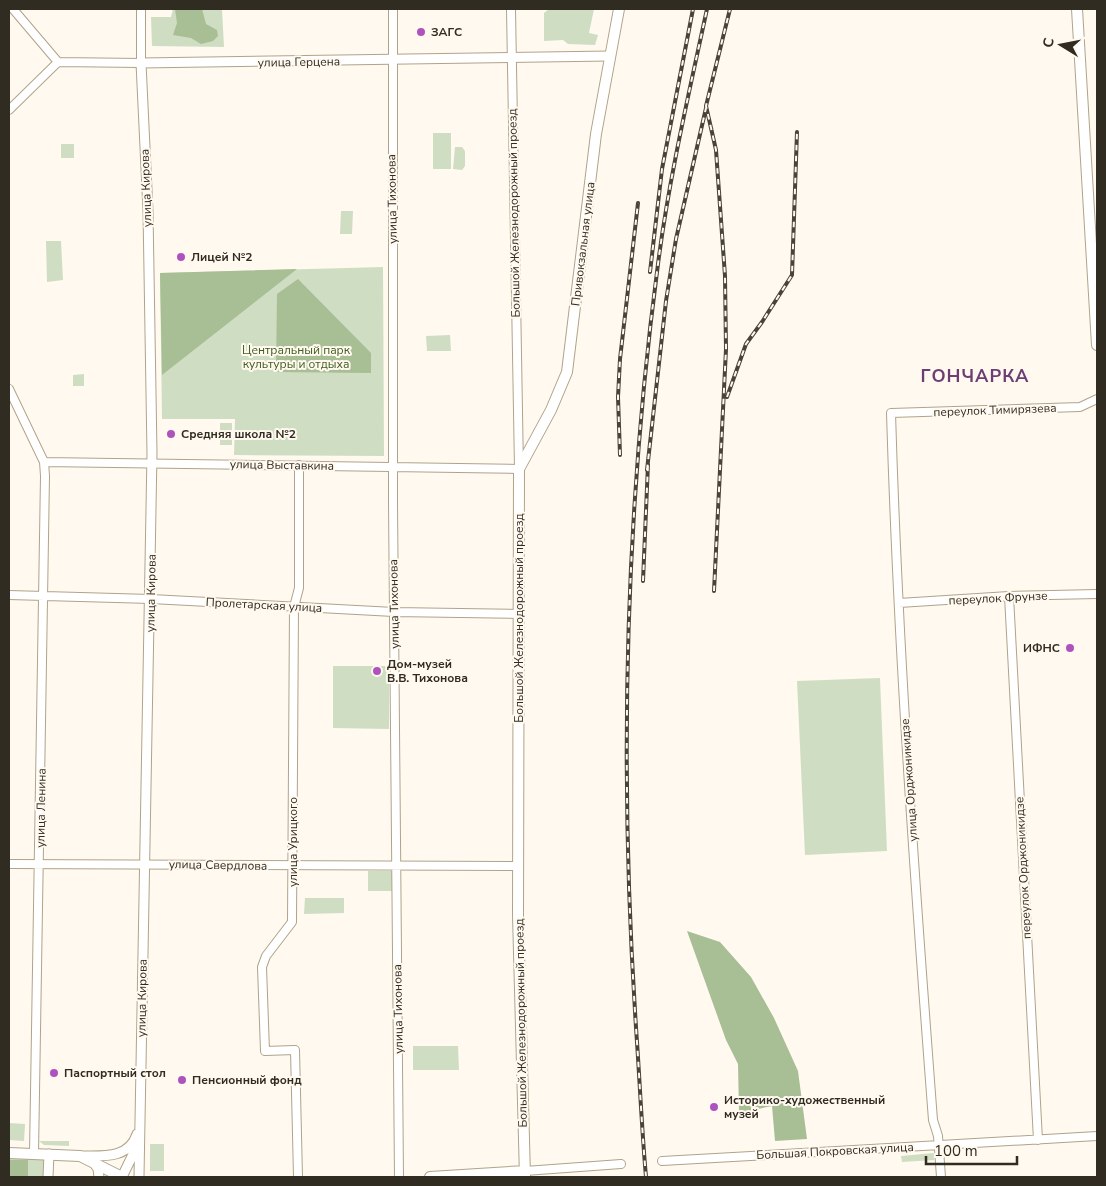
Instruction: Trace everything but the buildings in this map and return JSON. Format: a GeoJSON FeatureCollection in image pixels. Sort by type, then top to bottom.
{"type":"FeatureCollection","features":[{"type":"Feature","properties":{"kind":"main road","name":"Привокзальная улица"},"geometry":{"type":"LineString","coordinates":[[519,470],[551,410],[567,372],[596,134],[619,9]]}},
{"type":"Feature","properties":{"kind":"main road"},"geometry":{"type":"LineString","coordinates":[[1077,9],[1097,345]]}},
{"type":"Feature","properties":{"kind":"main road","name":"Большой Железнодорожный проезд"},"geometry":{"type":"LineString","coordinates":[[519,470],[518,866],[525,1174]]}},
{"type":"Feature","properties":{"kind":"main road"},"geometry":{"type":"LineString","coordinates":[[9,1153],[80,1156],[122,1177]]}},
{"type":"Feature","properties":{"kind":"main road"},"geometry":{"type":"LineString","coordinates":[[430,1177],[525,1174]]}},
{"type":"Feature","properties":{"kind":"street"},"geometry":{"type":"LineString","coordinates":[[9,110],[58,62],[13,9]]}},
{"type":"Feature","properties":{"kind":"street","name":"улица Кирова"},"geometry":{"type":"LineString","coordinates":[[139,1177],[152,464],[148,211],[141,63],[141,9]]}},
{"type":"Feature","properties":{"kind":"street","name":"улица Тихонова"},"geometry":{"type":"LineString","coordinates":[[393,9],[391,141],[399,1177]]}},
{"type":"Feature","properties":{"kind":"street","name":"Большой Железнодорожный проезд"},"geometry":{"type":"LineString","coordinates":[[511,9],[519,470]]}},
{"type":"Feature","properties":{"kind":"street","name":"улица Герцена"},"geometry":{"type":"LineString","coordinates":[[58,62],[141,63],[610,56]]}},
{"type":"Feature","properties":{"kind":"street"},"geometry":{"type":"LineString","coordinates":[[9,389],[44,462]]}},
{"type":"Feature","properties":{"kind":"street","name":"переулок Тимирязева"},"geometry":{"type":"LineString","coordinates":[[892,413],[1080,407],[1097,399]]}},
{"type":"Feature","properties":{"kind":"street","name":"улица Орджоникидзе"},"geometry":{"type":"LineString","coordinates":[[892,413],[898,603],[923,998],[933,1120],[939,1145],[941,1177]]}},
{"type":"Feature","properties":{"kind":"street","name":"улица Выставкина"},"geometry":{"type":"LineString","coordinates":[[44,462],[519,470]]}},
{"type":"Feature","properties":{"kind":"street","name":"улица Ленина"},"geometry":{"type":"LineString","coordinates":[[34,1154],[45,595],[44,462]]}},
{"type":"Feature","properties":{"kind":"street","name":"улица Урицкого"},"geometry":{"type":"LineString","coordinates":[[298,1177],[295,1050],[265,1051],[261,979],[266,956],[292,922],[294,607],[299,588],[299,465]]}},
{"type":"Feature","properties":{"kind":"street","name":"переулок Фрунзе"},"geometry":{"type":"LineString","coordinates":[[898,603],[1009,596],[1097,594]]}},
{"type":"Feature","properties":{"kind":"street","name":"Пролетарская улица"},"geometry":{"type":"LineString","coordinates":[[9,595],[151,599],[394,612],[520,614]]}},
{"type":"Feature","properties":{"kind":"street","name":"переулок Орджоникидзе"},"geometry":{"type":"LineString","coordinates":[[1009,596],[1038,1140]]}},
{"type":"Feature","properties":{"kind":"street","name":"улица Свердлова"},"geometry":{"type":"LineString","coordinates":[[9,864],[144,863],[397,867],[518,866]]}},
{"type":"Feature","properties":{"kind":"street"},"geometry":{"type":"LineString","coordinates":[[80,1156],[122,1153],[135,1142],[140,1127]]}},
{"type":"Feature","properties":{"kind":"street","name":"Большая Покровская улица"},"geometry":{"type":"LineString","coordinates":[[662,1161],[1097,1136]]}},
{"type":"Feature","properties":{"kind":"street"},"geometry":{"type":"LineString","coordinates":[[122,1177],[140,1142]]}},
{"type":"Feature","properties":{"kind":"street"},"geometry":{"type":"LineString","coordinates":[[48,1177],[49,1154]]}},
{"type":"Feature","properties":{"kind":"street"},"geometry":{"type":"LineString","coordinates":[[94,1163],[98,1169],[99,1177]]}},
{"type":"Feature","properties":{"kind":"street"},"geometry":{"type":"LineString","coordinates":[[525,1174],[621,1164]]}},
{"type":"Feature","properties":{"kind":"green space"},"geometry":{"type":"Polygon","coordinates":[[[173,9],[222,9],[224,47],[152,46],[151,17],[171,17],[173,9]]]}},
{"type":"Feature","properties":{"kind":"green space"},"geometry":{"type":"Polygon","coordinates":[[[175,9],[202,9],[206,24],[217,30],[218,36],[213,41],[201,44],[191,38],[173,35],[177,23],[175,9]]]}},
{"type":"Feature","properties":{"kind":"green space"},"geometry":{"type":"Polygon","coordinates":[[[549,9],[594,9],[589,33],[598,35],[595,45],[568,44],[563,40],[544,41],[544,13],[549,9]]]}},
{"type":"Feature","properties":{"kind":"green space"},"geometry":{"type":"Polygon","coordinates":[[[433,133],[451,133],[451,169],[433,169],[433,133]]]}},
{"type":"Feature","properties":{"kind":"green space"},"geometry":{"type":"Polygon","coordinates":[[[61,144],[74,144],[74,158],[61,158],[61,144]]]}},
{"type":"Feature","properties":{"kind":"green space"},"geometry":{"type":"Polygon","coordinates":[[[455,147],[462,147],[465,151],[465,166],[462,170],[453,169],[455,147]]]}},
{"type":"Feature","properties":{"kind":"green space"},"geometry":{"type":"Polygon","coordinates":[[[341,211],[353,211],[352,234],[340,234],[341,211]]]}},
{"type":"Feature","properties":{"kind":"green space"},"geometry":{"type":"Polygon","coordinates":[[[46,241],[61,241],[63,280],[47,282],[46,241]]]}},
{"type":"Feature","properties":{"kind":"green space","name":"Центральный парк культуры и отдыха"},"geometry":{"type":"Polygon","coordinates":[[[383,267],[384,456],[234,455],[235,419],[162,419],[160,273],[383,267]]]}},
{"type":"Feature","properties":{"kind":"green space"},"geometry":{"type":"Polygon","coordinates":[[[297,269],[162,375],[160,273],[297,269]]]}},
{"type":"Feature","properties":{"kind":"green space"},"geometry":{"type":"Polygon","coordinates":[[[298,279],[371,353],[371,373],[276,372],[277,294],[298,279]]]}},
{"type":"Feature","properties":{"kind":"green space"},"geometry":{"type":"Polygon","coordinates":[[[450,335],[451,351],[427,351],[426,336],[450,335]]]}},
{"type":"Feature","properties":{"kind":"green space"},"geometry":{"type":"Polygon","coordinates":[[[84,374],[84,386],[73,386],[73,375],[84,374]]]}},
{"type":"Feature","properties":{"kind":"green space"},"geometry":{"type":"Polygon","coordinates":[[[220,423],[232,423],[232,445],[220,445],[220,423]]]}},
{"type":"Feature","properties":{"kind":"green space"},"geometry":{"type":"Polygon","coordinates":[[[333,666],[389,666],[389,729],[333,728],[333,666]]]}},
{"type":"Feature","properties":{"kind":"green space"},"geometry":{"type":"Polygon","coordinates":[[[880,678],[887,851],[805,855],[797,681],[880,678]]]}},
{"type":"Feature","properties":{"kind":"green space"},"geometry":{"type":"Polygon","coordinates":[[[368,871],[392,871],[392,891],[368,891],[368,871]]]}},
{"type":"Feature","properties":{"kind":"green space"},"geometry":{"type":"Polygon","coordinates":[[[305,898],[344,898],[344,913],[304,914],[305,898]]]}},
{"type":"Feature","properties":{"kind":"green space"},"geometry":{"type":"Polygon","coordinates":[[[687,931],[720,942],[751,977],[774,1018],[798,1071],[807,1139],[775,1141],[772,1106],[739,1113],[738,1064],[726,1040],[687,931]]]}},
{"type":"Feature","properties":{"kind":"green space"},"geometry":{"type":"Polygon","coordinates":[[[413,1046],[458,1046],[459,1070],[413,1070],[413,1046]]]}},
{"type":"Feature","properties":{"kind":"green space"},"geometry":{"type":"Polygon","coordinates":[[[9,1123],[25,1124],[24,1141],[9,1140],[9,1123]]]}},
{"type":"Feature","properties":{"kind":"green space"},"geometry":{"type":"Polygon","coordinates":[[[39,1141],[69,1141],[69,1146],[44,1145],[39,1141]]]}},
{"type":"Feature","properties":{"kind":"green space"},"geometry":{"type":"Polygon","coordinates":[[[150,1144],[164,1144],[164,1171],[150,1171],[150,1144]]]}},
{"type":"Feature","properties":{"kind":"green space"},"geometry":{"type":"Polygon","coordinates":[[[934,1153],[934,1160],[902,1162],[901,1156],[934,1153]]]}},
{"type":"Feature","properties":{"kind":"green space"},"geometry":{"type":"Polygon","coordinates":[[[9,1158],[48,1159],[47,1177],[9,1177],[9,1158]]]}},
{"type":"Feature","properties":{"kind":"green space"},"geometry":{"type":"Polygon","coordinates":[[[9,1160],[28,1160],[28,1177],[9,1177],[9,1160]]]}},
{"type":"Feature","properties":{"kind":"railway"},"geometry":{"type":"LineString","coordinates":[[650,272],[662,169],[693,9]]}},
{"type":"Feature","properties":{"kind":"railway"},"geometry":{"type":"LineString","coordinates":[[646,1177],[631,945],[628,847],[628,652],[632,555],[638,458],[658,264],[686,104],[707,9]]}},
{"type":"Feature","properties":{"kind":"railway"},"geometry":{"type":"LineString","coordinates":[[714,591],[726,349],[725,276],[716,150],[706,106],[730,9]]}},
{"type":"Feature","properties":{"kind":"railway"},"geometry":{"type":"LineString","coordinates":[[647,470],[666,301],[676,239],[706,108]]}},
{"type":"Feature","properties":{"kind":"railway"},"geometry":{"type":"LineString","coordinates":[[727,397],[746,344],[792,275],[797,132]]}},
{"type":"Feature","properties":{"kind":"railway"},"geometry":{"type":"LineString","coordinates":[[620,455],[618,397],[620,359],[638,203]]}},
{"type":"Feature","properties":{"kind":"railway"},"geometry":{"type":"LineString","coordinates":[[643,581],[648,464]]}},
{"type":"Feature","properties":{"kind":"place","name":"ЗАГС"},"geometry":{"type":"Point","coordinates":[421,32]}},
{"type":"Feature","properties":{"kind":"place","name":"Лицей №2"},"geometry":{"type":"Point","coordinates":[181,257]}},
{"type":"Feature","properties":{"kind":"place","name":"Средняя школа №2"},"geometry":{"type":"Point","coordinates":[171,434]}},
{"type":"Feature","properties":{"kind":"place","name":"ИФНС"},"geometry":{"type":"Point","coordinates":[1070,648]}},
{"type":"Feature","properties":{"kind":"place","name":"Дом-музей В.В. Тихонова"},"geometry":{"type":"Point","coordinates":[377,671]}},
{"type":"Feature","properties":{"kind":"place","name":"Паспортный стол"},"geometry":{"type":"Point","coordinates":[54,1073]}},
{"type":"Feature","properties":{"kind":"place","name":"Пенсионный фонд"},"geometry":{"type":"Point","coordinates":[182,1080]}},
{"type":"Feature","properties":{"kind":"place","name":"Историко-художественный музей"},"geometry":{"type":"Point","coordinates":[714,1107]}},
{"type":"Feature","properties":{"kind":"district","name":"ГОНЧАРКА"},"geometry":{"type":"Point","coordinates":[975,376]}}]}
